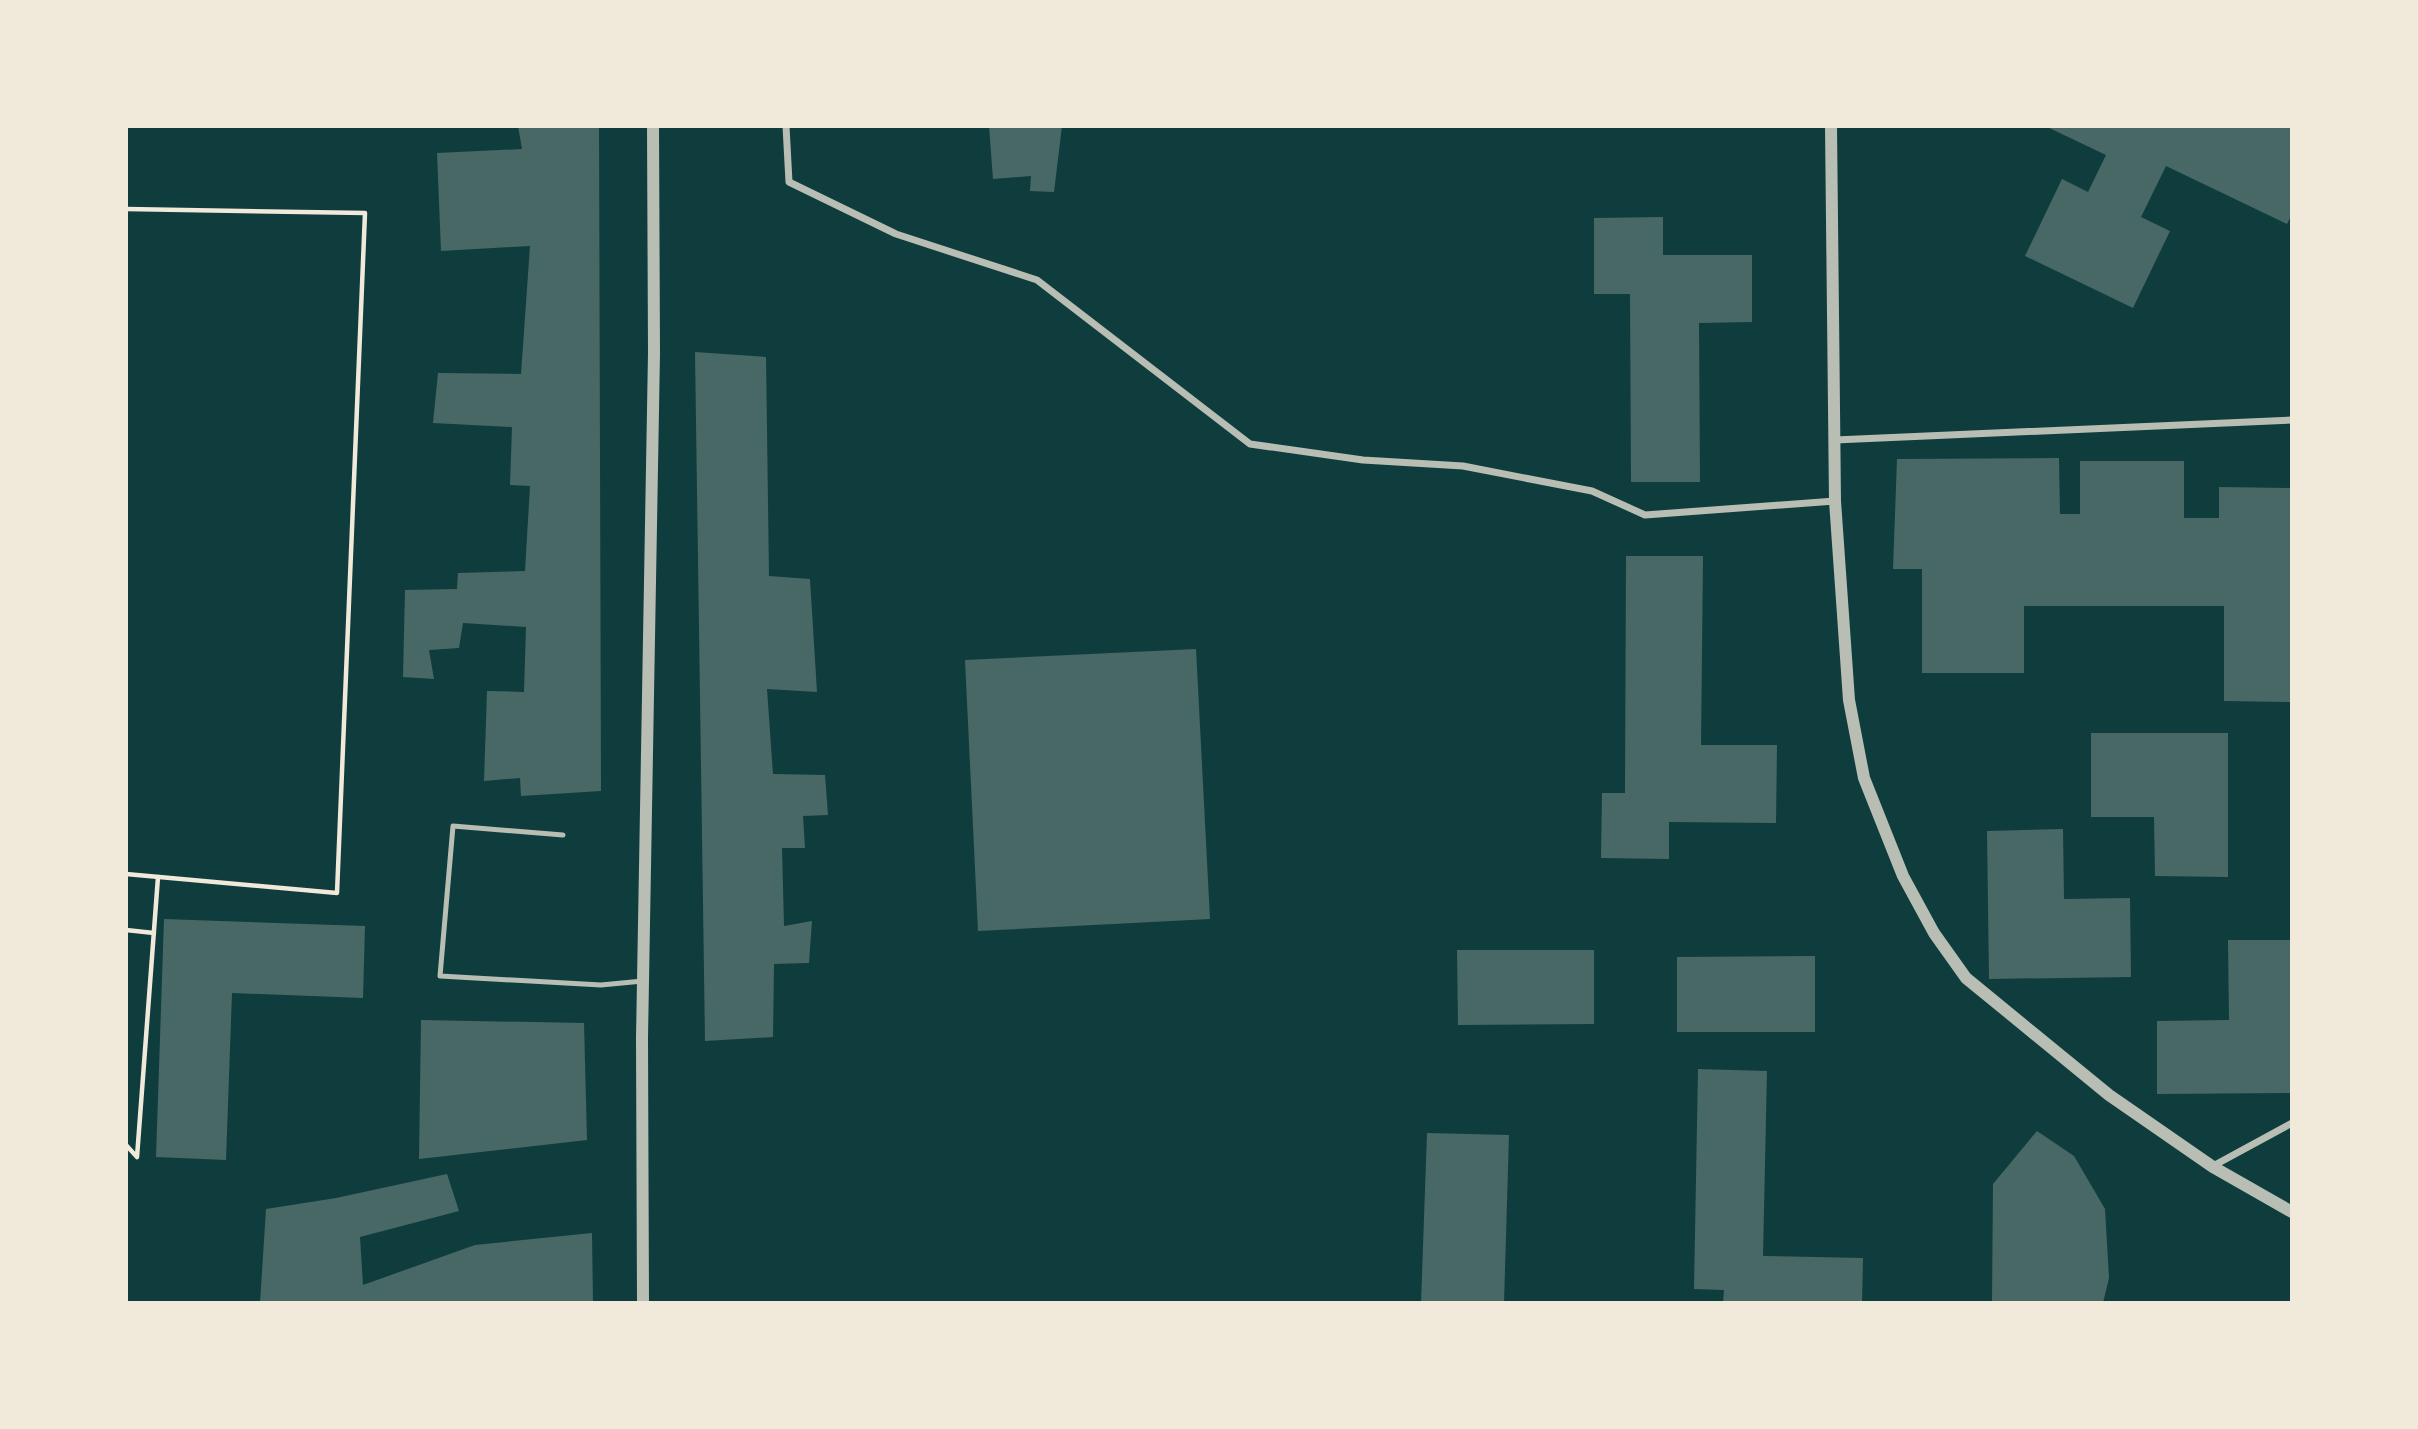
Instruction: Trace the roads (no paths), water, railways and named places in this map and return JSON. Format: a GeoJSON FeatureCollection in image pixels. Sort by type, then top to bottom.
{"type":"FeatureCollection","features":[{"type":"Feature","properties":{"kind":"street"},"geometry":{"type":"LineString","coordinates":[[643,1303],[643,981],[654,353],[653,126]]}},
{"type":"Feature","properties":{"kind":"street"},"geometry":{"type":"LineString","coordinates":[[786,126],[789,182],[896,234],[1037,280],[1250,444],[1363,460],[1463,466],[1592,491],[1645,515],[1835,501]]}},
{"type":"Feature","properties":{"kind":"street"},"geometry":{"type":"LineString","coordinates":[[1831,126],[1835,501],[1849,700],[1864,778],[1903,876],[1934,933],[1966,978],[2109,1094],[2213,1167],[2292,1212]]}},
{"type":"Feature","properties":{"kind":"street"},"geometry":{"type":"LineString","coordinates":[[1835,440],[2292,420]]}},
{"type":"Feature","properties":{"kind":"street"},"geometry":{"type":"LineString","coordinates":[[2213,1167],[2292,1123]]}},
{"type":"Feature","properties":{"kind":"lane"},"geometry":{"type":"LineString","coordinates":[[562,835],[453,826],[440,976],[601,985],[643,981]]}}]}
